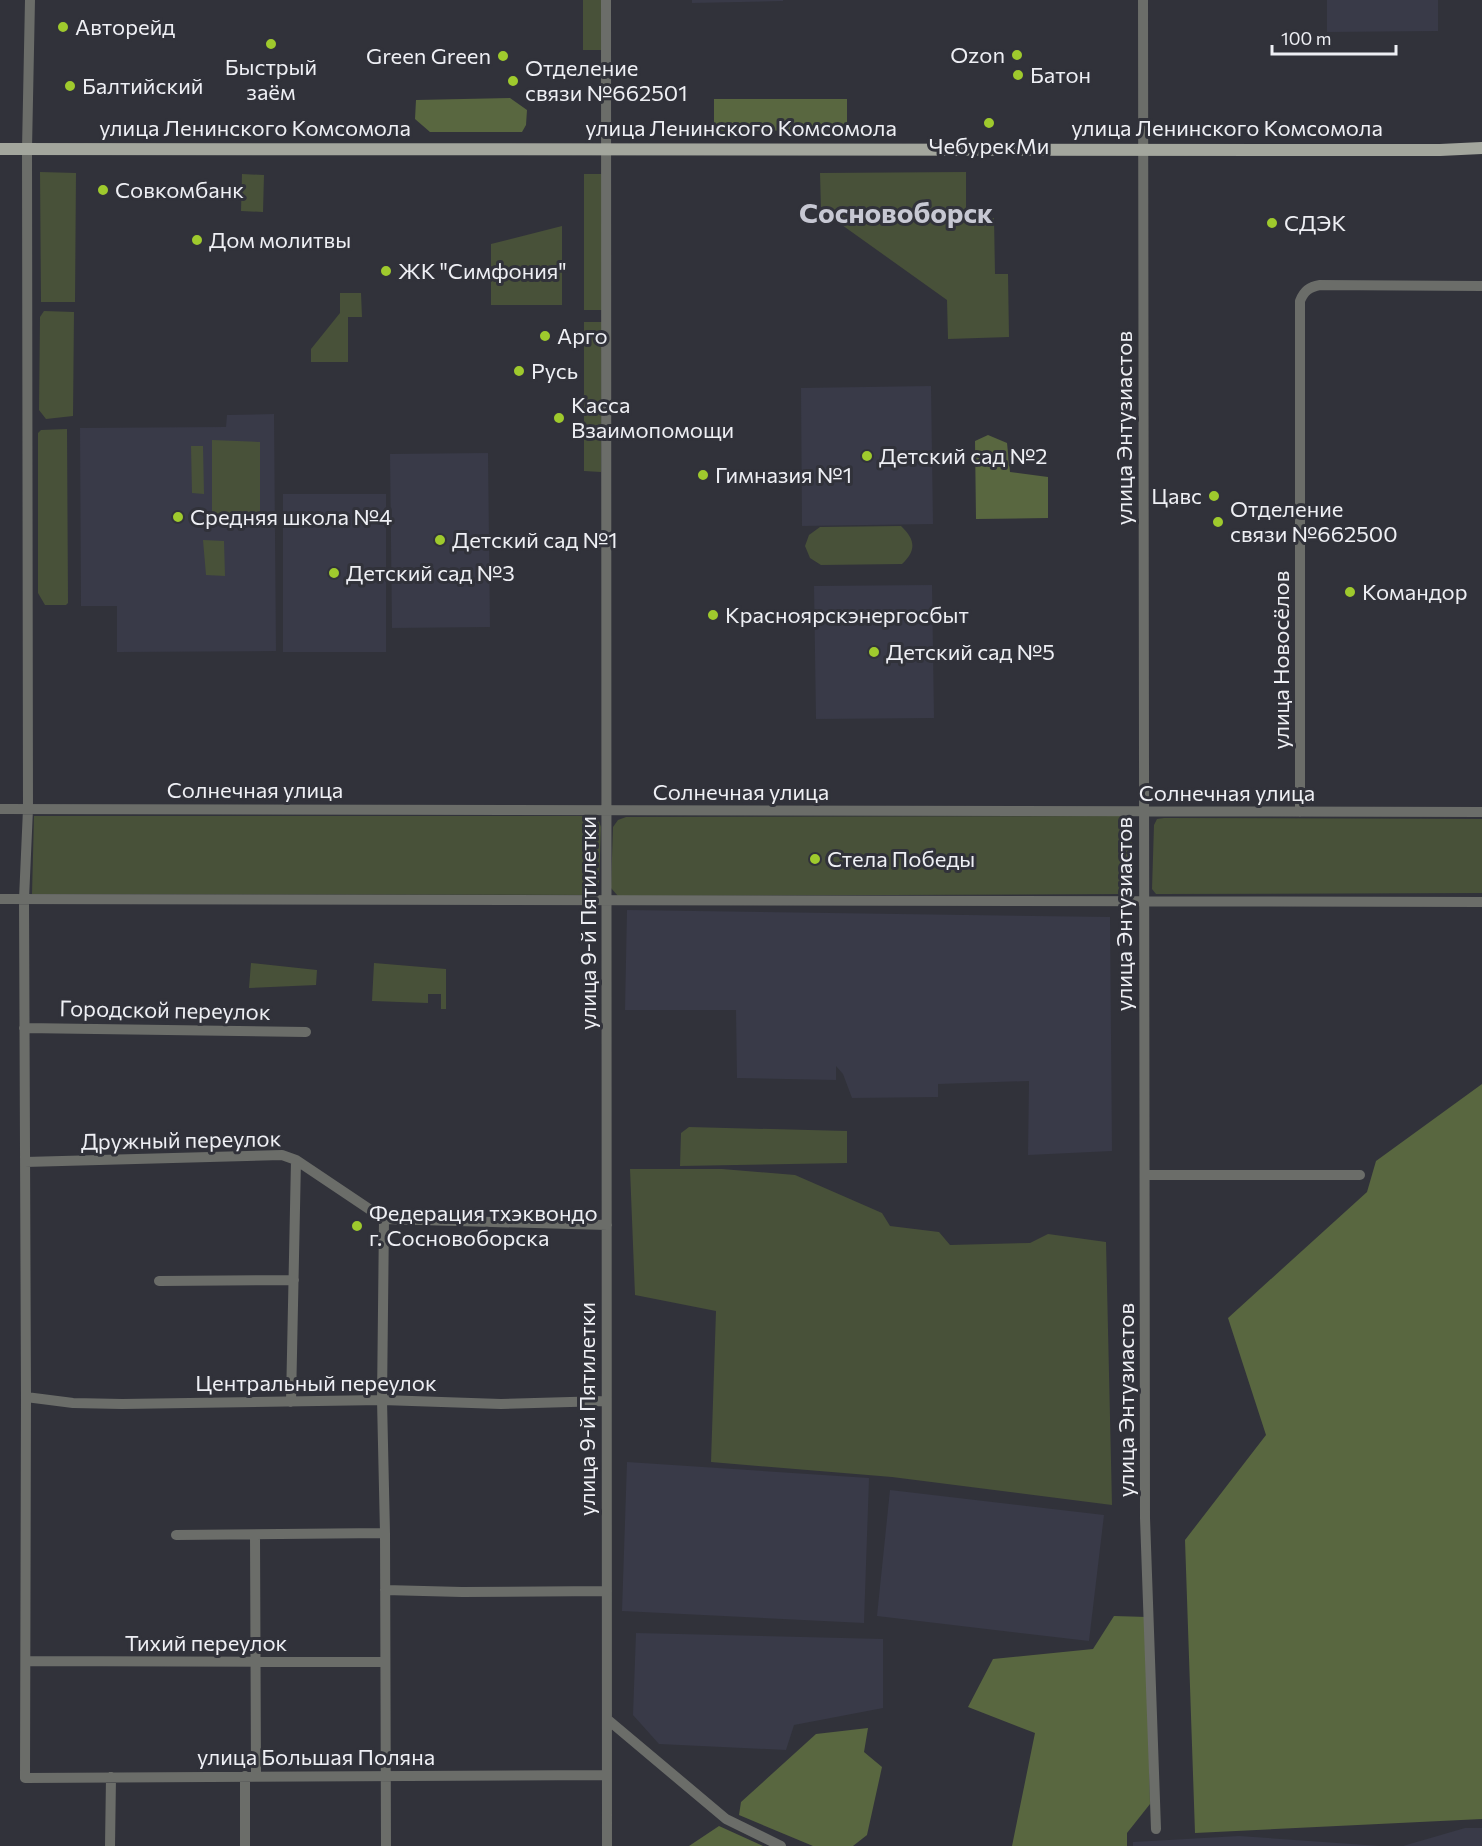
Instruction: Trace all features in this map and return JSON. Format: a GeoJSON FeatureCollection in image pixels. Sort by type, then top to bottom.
{"type":"FeatureCollection","features":[{"type":"Feature","properties":{"kind":"main road","name":"улица Ленинского Комсомола"},"geometry":{"type":"LineString","coordinates":[[0,149],[1482,148]]}},
{"type":"Feature","properties":{"kind":"street"},"geometry":{"type":"LineString","coordinates":[[26,1660],[24,899],[28,809],[27,149],[30,0]]}},
{"type":"Feature","properties":{"kind":"street","name":"улица 9-й Пятилетки"},"geometry":{"type":"LineString","coordinates":[[606,0],[607,1846]]}},
{"type":"Feature","properties":{"kind":"street","name":"улица Энтузиастов"},"geometry":{"type":"LineString","coordinates":[[1143,0],[1145,1518],[1156,1828]]}},
{"type":"Feature","properties":{"kind":"street","name":"улица Новосёлов"},"geometry":{"type":"LineString","coordinates":[[1300,812],[1300,301],[1303,293],[1310,287],[1320,285],[1482,286]]}},
{"type":"Feature","properties":{"kind":"street","name":"Солнечная улица"},"geometry":{"type":"LineString","coordinates":[[0,809],[1482,812]]}},
{"type":"Feature","properties":{"kind":"street"},"geometry":{"type":"LineString","coordinates":[[0,899],[1482,902]]}},
{"type":"Feature","properties":{"kind":"street","name":"Городской переулок"},"geometry":{"type":"LineString","coordinates":[[24,1028],[306,1032]]}},
{"type":"Feature","properties":{"kind":"street","name":"Дружный переулок"},"geometry":{"type":"LineString","coordinates":[[25,1162],[282,1155],[296,1160],[384,1219]]}},
{"type":"Feature","properties":{"kind":"street"},"geometry":{"type":"LineString","coordinates":[[291,1402],[296,1160]]}},
{"type":"Feature","properties":{"kind":"street"},"geometry":{"type":"LineString","coordinates":[[1145,1175],[1360,1175]]}},
{"type":"Feature","properties":{"kind":"street"},"geometry":{"type":"LineString","coordinates":[[386,1846],[385,1533],[382,1400],[384,1219],[607,1225]]}},
{"type":"Feature","properties":{"kind":"street"},"geometry":{"type":"LineString","coordinates":[[159,1281],[294,1280]]}},
{"type":"Feature","properties":{"kind":"street","name":"Центральный переулок"},"geometry":{"type":"LineString","coordinates":[[26,1397],[73,1403],[123,1404],[382,1400],[501,1404],[606,1401]]}},
{"type":"Feature","properties":{"kind":"street"},"geometry":{"type":"LineString","coordinates":[[176,1535],[385,1533]]}},
{"type":"Feature","properties":{"kind":"street"},"geometry":{"type":"LineString","coordinates":[[245,1846],[255,1663],[255,1534]]}},
{"type":"Feature","properties":{"kind":"street"},"geometry":{"type":"LineString","coordinates":[[385,1590],[462,1592],[607,1590]]}},
{"type":"Feature","properties":{"kind":"street","name":"Тихий переулок"},"geometry":{"type":"LineString","coordinates":[[26,1660],[385,1662]]}},
{"type":"Feature","properties":{"kind":"street","name":"улица Большая Поляна"},"geometry":{"type":"LineString","coordinates":[[26,1660],[25,1778],[607,1775]]}},
{"type":"Feature","properties":{"kind":"street"},"geometry":{"type":"LineString","coordinates":[[607,1719],[726,1819],[781,1846]]}},
{"type":"Feature","properties":{"kind":"street"},"geometry":{"type":"LineString","coordinates":[[110,1846],[111,1777]]}},
{"type":"Feature","properties":{"kind":"shaded area"},"geometry":{"type":"Polygon","coordinates":[[[692,0],[783,0],[783,1],[692,3],[692,0]]]}},
{"type":"Feature","properties":{"kind":"shaded area"},"geometry":{"type":"Polygon","coordinates":[[[1327,0],[1438,0],[1438,31],[1327,32],[1327,0]]]}},
{"type":"Feature","properties":{"kind":"shaded area","name":"Детский сад №2"},"geometry":{"type":"Polygon","coordinates":[[[931,386],[933,524],[802,526],[801,388],[931,386]]]}},
{"type":"Feature","properties":{"kind":"shaded area","name":"Средняя школа №4"},"geometry":{"type":"Polygon","coordinates":[[[274,414],[276,651],[117,652],[117,606],[81,606],[80,428],[226,427],[227,415],[274,414]]]}},
{"type":"Feature","properties":{"kind":"shaded area","name":"Детский сад №1"},"geometry":{"type":"Polygon","coordinates":[[[488,453],[490,627],[392,628],[390,454],[488,453]]]}},
{"type":"Feature","properties":{"kind":"shaded area","name":"Детский сад №3"},"geometry":{"type":"Polygon","coordinates":[[[283,494],[386,494],[386,652],[283,652],[283,494]]]}},
{"type":"Feature","properties":{"kind":"shaded area","name":"Детский сад №5"},"geometry":{"type":"Polygon","coordinates":[[[932,585],[934,718],[816,719],[814,586],[932,585]]]}},
{"type":"Feature","properties":{"kind":"shaded area"},"geometry":{"type":"Polygon","coordinates":[[[627,910],[1110,917],[1112,1151],[1028,1155],[1029,1081],[938,1084],[938,1097],[852,1098],[843,1074],[836,1066],[836,1080],[737,1078],[736,1010],[625,1010],[627,910]]]}},
{"type":"Feature","properties":{"kind":"shaded area"},"geometry":{"type":"Polygon","coordinates":[[[627,1462],[869,1478],[864,1623],[622,1611],[627,1462]]]}},
{"type":"Feature","properties":{"kind":"shaded area"},"geometry":{"type":"Polygon","coordinates":[[[890,1490],[1104,1515],[1089,1641],[877,1616],[890,1490]]]}},
{"type":"Feature","properties":{"kind":"shaded area"},"geometry":{"type":"Polygon","coordinates":[[[636,1633],[883,1639],[883,1708],[794,1725],[786,1750],[659,1744],[633,1715],[636,1633]]]}},
{"type":"Feature","properties":{"kind":"shaded area"},"geometry":{"type":"Polygon","coordinates":[[[1465,1828],[1482,1828],[1482,1846],[1403,1846],[1465,1828]]]}},
{"type":"Feature","properties":{"kind":"shaded area"},"geometry":{"type":"Polygon","coordinates":[[[1239,1836],[1380,1846],[1133,1846],[1133,1842],[1239,1836]]]}},
{"type":"Feature","properties":{"kind":"green space"},"geometry":{"type":"Polygon","coordinates":[[[583,0],[602,0],[603,50],[583,50],[583,0]]]}},
{"type":"Feature","properties":{"kind":"green space"},"geometry":{"type":"Polygon","coordinates":[[[510,98],[527,110],[526,125],[522,132],[430,132],[415,119],[416,100],[510,98]]]}},
{"type":"Feature","properties":{"kind":"green space"},"geometry":{"type":"Polygon","coordinates":[[[714,99],[847,99],[847,130],[714,131],[714,99]]]}},
{"type":"Feature","properties":{"kind":"green space"},"geometry":{"type":"Polygon","coordinates":[[[40,172],[76,173],[75,302],[41,302],[40,172]]]}},
{"type":"Feature","properties":{"kind":"green space"},"geometry":{"type":"Polygon","coordinates":[[[966,172],[966,218],[994,218],[995,274],[1008,274],[1009,337],[948,339],[947,300],[821,210],[820,173],[966,172]]]}},
{"type":"Feature","properties":{"kind":"green space"},"geometry":{"type":"Polygon","coordinates":[[[242,174],[264,175],[263,212],[241,211],[242,174]]]}},
{"type":"Feature","properties":{"kind":"green space"},"geometry":{"type":"Polygon","coordinates":[[[584,174],[603,174],[602,310],[584,310],[584,174]]]}},
{"type":"Feature","properties":{"kind":"green space"},"geometry":{"type":"Polygon","coordinates":[[[562,226],[562,305],[491,305],[491,244],[562,226]]]}},
{"type":"Feature","properties":{"kind":"green space"},"geometry":{"type":"Polygon","coordinates":[[[340,293],[361,293],[362,317],[348,317],[348,362],[311,362],[311,349],[340,313],[340,293]]]}},
{"type":"Feature","properties":{"kind":"green space"},"geometry":{"type":"Polygon","coordinates":[[[44,311],[74,312],[73,416],[46,419],[39,410],[40,317],[44,311]]]}},
{"type":"Feature","properties":{"kind":"green space"},"geometry":{"type":"Polygon","coordinates":[[[584,322],[602,322],[601,472],[584,471],[584,322]]]}},
{"type":"Feature","properties":{"kind":"green space"},"geometry":{"type":"Polygon","coordinates":[[[67,429],[68,603],[66,605],[45,605],[38,593],[38,433],[41,430],[67,429]]]}},
{"type":"Feature","properties":{"kind":"green space"},"geometry":{"type":"Polygon","coordinates":[[[988,435],[1007,443],[1010,472],[1048,477],[1048,518],[976,519],[975,441],[988,435]]]}},
{"type":"Feature","properties":{"kind":"green space"},"geometry":{"type":"Polygon","coordinates":[[[212,440],[260,442],[260,515],[212,515],[212,440]]]}},
{"type":"Feature","properties":{"kind":"green space"},"geometry":{"type":"Polygon","coordinates":[[[191,446],[203,446],[204,494],[192,493],[191,446]]]}},
{"type":"Feature","properties":{"kind":"green space"},"geometry":{"type":"Polygon","coordinates":[[[901,526],[912,541],[910,555],[902,564],[821,565],[810,558],[805,546],[809,535],[820,527],[901,526]]]}},
{"type":"Feature","properties":{"kind":"green space"},"geometry":{"type":"Polygon","coordinates":[[[203,540],[224,541],[225,576],[206,575],[203,540]]]}},
{"type":"Feature","properties":{"kind":"green space"},"geometry":{"type":"Polygon","coordinates":[[[34,816],[592,816],[598,819],[601,827],[599,883],[598,889],[592,895],[32,894],[34,816]]]}},
{"type":"Feature","properties":{"kind":"green space"},"geometry":{"type":"Polygon","coordinates":[[[1122,816],[1132,822],[1131,887],[1123,894],[618,896],[611,888],[613,827],[618,820],[626,817],[1122,816]]]}},
{"type":"Feature","properties":{"kind":"green space"},"geometry":{"type":"Polygon","coordinates":[[[1157,819],[1482,819],[1482,893],[1156,894],[1152,889],[1154,825],[1157,819]]]}},
{"type":"Feature","properties":{"kind":"green space"},"geometry":{"type":"Polygon","coordinates":[[[251,963],[317,970],[316,985],[249,988],[251,963]]]}},
{"type":"Feature","properties":{"kind":"green space"},"geometry":{"type":"Polygon","coordinates":[[[374,963],[446,969],[446,1009],[441,1009],[441,994],[428,994],[428,1003],[372,1001],[374,963]]]}},
{"type":"Feature","properties":{"kind":"green space"},"geometry":{"type":"Polygon","coordinates":[[[1482,1084],[1482,1819],[1195,1833],[1185,1540],[1266,1435],[1228,1318],[1367,1192],[1376,1161],[1482,1084]]]}},
{"type":"Feature","properties":{"kind":"green space"},"geometry":{"type":"Polygon","coordinates":[[[689,1127],[847,1131],[847,1163],[680,1166],[681,1133],[689,1127]]]}},
{"type":"Feature","properties":{"kind":"green space"},"geometry":{"type":"Polygon","coordinates":[[[630,1169],[722,1169],[795,1175],[882,1213],[890,1226],[939,1232],[950,1245],[1030,1243],[1048,1234],[1106,1242],[1112,1505],[892,1477],[711,1462],[716,1311],[635,1295],[630,1169]]]}},
{"type":"Feature","properties":{"kind":"green space"},"geometry":{"type":"Polygon","coordinates":[[[1114,1616],[1147,1617],[1150,1804],[1127,1833],[1127,1846],[1012,1846],[1035,1733],[968,1707],[993,1659],[1093,1649],[1114,1616]]]}},
{"type":"Feature","properties":{"kind":"green space"},"geometry":{"type":"Polygon","coordinates":[[[868,1728],[864,1752],[882,1767],[867,1835],[853,1846],[813,1846],[739,1815],[741,1802],[816,1734],[868,1728]]]}},
{"type":"Feature","properties":{"kind":"green space"},"geometry":{"type":"Polygon","coordinates":[[[719,1826],[763,1846],[689,1846],[719,1826]]]}},
{"type":"Feature","properties":{"kind":"place","name":"Авторейд"},"geometry":{"type":"Point","coordinates":[63,27]}},
{"type":"Feature","properties":{"kind":"place","name":"Быстрый заём"},"geometry":{"type":"Point","coordinates":[271,44]}},
{"type":"Feature","properties":{"kind":"place","name":"Ozon"},"geometry":{"type":"Point","coordinates":[1017,55]}},
{"type":"Feature","properties":{"kind":"place","name":"Green Green"},"geometry":{"type":"Point","coordinates":[503,56]}},
{"type":"Feature","properties":{"kind":"place","name":"Батон"},"geometry":{"type":"Point","coordinates":[1018,75]}},
{"type":"Feature","properties":{"kind":"place","name":"Отделение связи №662501"},"geometry":{"type":"Point","coordinates":[513,81]}},
{"type":"Feature","properties":{"kind":"place","name":"Балтийский"},"geometry":{"type":"Point","coordinates":[70,86]}},
{"type":"Feature","properties":{"kind":"place","name":"ЧебурекМи"},"geometry":{"type":"Point","coordinates":[989,123]}},
{"type":"Feature","properties":{"kind":"place","name":"Совкомбанк"},"geometry":{"type":"Point","coordinates":[103,190]}},
{"type":"Feature","properties":{"kind":"place","name":"СДЭК"},"geometry":{"type":"Point","coordinates":[1272,223]}},
{"type":"Feature","properties":{"kind":"place","name":"Дом молитвы"},"geometry":{"type":"Point","coordinates":[197,240]}},
{"type":"Feature","properties":{"kind":"place","name":"ЖК \"Симфония\""},"geometry":{"type":"Point","coordinates":[386,271]}},
{"type":"Feature","properties":{"kind":"place","name":"Арго"},"geometry":{"type":"Point","coordinates":[545,336]}},
{"type":"Feature","properties":{"kind":"place","name":"Русь"},"geometry":{"type":"Point","coordinates":[519,371]}},
{"type":"Feature","properties":{"kind":"place","name":"Касса Взаимопомощи"},"geometry":{"type":"Point","coordinates":[559,418]}},
{"type":"Feature","properties":{"kind":"place","name":"Детский сад №2"},"geometry":{"type":"Point","coordinates":[867,456]}},
{"type":"Feature","properties":{"kind":"place","name":"Гимназия №1"},"geometry":{"type":"Point","coordinates":[703,475]}},
{"type":"Feature","properties":{"kind":"place","name":"Цавс"},"geometry":{"type":"Point","coordinates":[1214,496]}},
{"type":"Feature","properties":{"kind":"place","name":"Средняя школа №4"},"geometry":{"type":"Point","coordinates":[178,517]}},
{"type":"Feature","properties":{"kind":"place","name":"Отделение связи №662500"},"geometry":{"type":"Point","coordinates":[1218,522]}},
{"type":"Feature","properties":{"kind":"place","name":"Детский сад №1"},"geometry":{"type":"Point","coordinates":[440,540]}},
{"type":"Feature","properties":{"kind":"place","name":"Детский сад №3"},"geometry":{"type":"Point","coordinates":[334,573]}},
{"type":"Feature","properties":{"kind":"place","name":"Командор"},"geometry":{"type":"Point","coordinates":[1350,592]}},
{"type":"Feature","properties":{"kind":"place","name":"Красноярскэнергосбыт"},"geometry":{"type":"Point","coordinates":[713,615]}},
{"type":"Feature","properties":{"kind":"place","name":"Детский сад №5"},"geometry":{"type":"Point","coordinates":[874,652]}},
{"type":"Feature","properties":{"kind":"place","name":"Стела Победы"},"geometry":{"type":"Point","coordinates":[815,859]}},
{"type":"Feature","properties":{"kind":"place","name":"Федерация тхэквондо г. Сосновоборска"},"geometry":{"type":"Point","coordinates":[357,1226]}},
{"type":"Feature","properties":{"kind":"district","name":"Сосновоборск"},"geometry":{"type":"Point","coordinates":[896,213]}}]}
